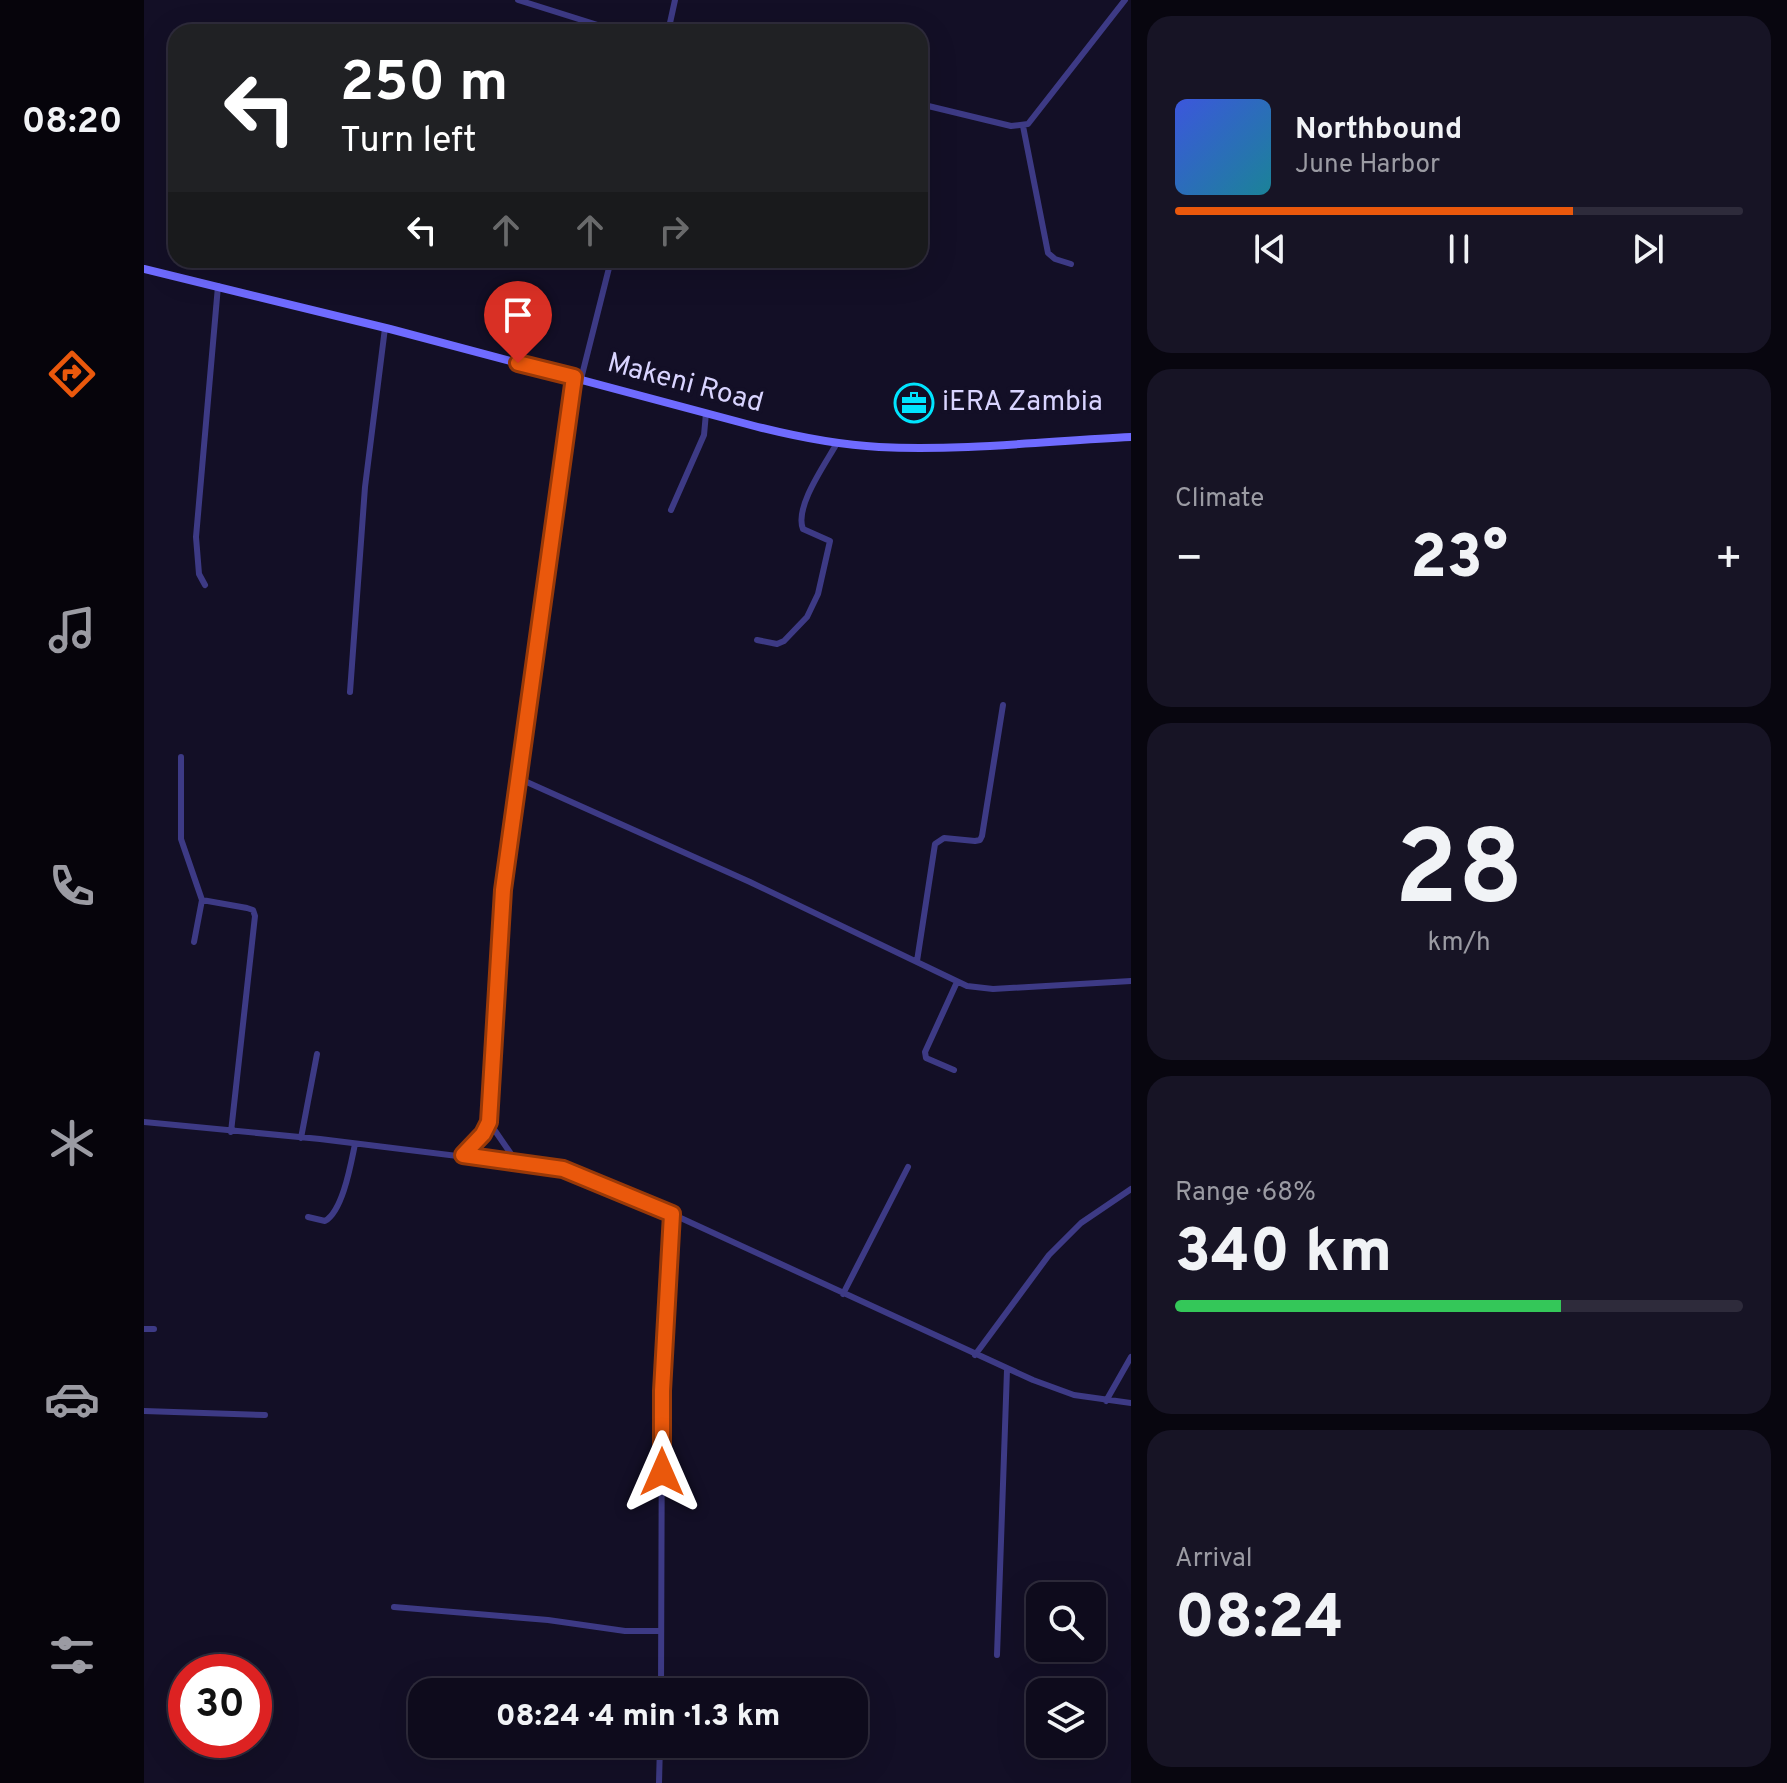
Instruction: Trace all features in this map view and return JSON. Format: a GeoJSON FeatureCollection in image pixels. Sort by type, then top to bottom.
{"type":"FeatureCollection","features":[{"type":"Feature","properties":{"kind":"main road","name":"Makeni Road"},"geometry":{"type":"LineString","coordinates":[[144,269],[385,328],[800,437],[879,447],[1131,437]]}},
{"type":"Feature","properties":{"kind":"street"},"geometry":{"type":"LineString","coordinates":[[518,0],[594,24]]}},
{"type":"Feature","properties":{"kind":"street"},"geometry":{"type":"LineString","coordinates":[[670,24],[675,0]]}},
{"type":"Feature","properties":{"kind":"street"},"geometry":{"type":"LineString","coordinates":[[928,106],[1011,126],[1023,126],[1036,118],[1125,0]]}},
{"type":"Feature","properties":{"kind":"street"},"geometry":{"type":"LineString","coordinates":[[1023,126],[1048,253],[1071,264]]}},
{"type":"Feature","properties":{"kind":"street"},"geometry":{"type":"LineString","coordinates":[[463,1155],[483,1134],[489,1122],[500,915],[509,837],[577,378],[609,268]]}},
{"type":"Feature","properties":{"kind":"street"},"geometry":{"type":"LineString","coordinates":[[205,585],[199,574],[196,537],[218,286]]}},
{"type":"Feature","properties":{"kind":"street"},"geometry":{"type":"LineString","coordinates":[[350,692],[365,487],[385,328]]}},
{"type":"Feature","properties":{"kind":"street"},"geometry":{"type":"LineString","coordinates":[[671,510],[704,435],[706,413]]}},
{"type":"Feature","properties":{"kind":"street"},"geometry":{"type":"LineString","coordinates":[[757,640],[771,644],[784,641],[807,617],[818,594],[830,541],[803,529],[801,515],[805,501],[837,443]]}},
{"type":"Feature","properties":{"kind":"street"},"geometry":{"type":"LineString","coordinates":[[917,961],[935,844],[944,838],[975,841],[982,836],[1003,705]]}},
{"type":"Feature","properties":{"kind":"street"},"geometry":{"type":"LineString","coordinates":[[181,757],[181,839],[202,900],[194,942]]}},
{"type":"Feature","properties":{"kind":"street"},"geometry":{"type":"LineString","coordinates":[[520,779],[737,876],[957,982],[979,989],[1131,981]]}},
{"type":"Feature","properties":{"kind":"street"},"geometry":{"type":"LineString","coordinates":[[202,900],[247,908],[253,910],[255,916],[231,1132]]}},
{"type":"Feature","properties":{"kind":"street"},"geometry":{"type":"LineString","coordinates":[[954,1070],[926,1058],[925,1052],[957,982]]}},
{"type":"Feature","properties":{"kind":"street"},"geometry":{"type":"LineString","coordinates":[[301,1138],[317,1054]]}},
{"type":"Feature","properties":{"kind":"street"},"geometry":{"type":"LineString","coordinates":[[144,1122],[463,1155],[563,1169],[672,1214],[1007,1370],[1055,1389],[1106,1401],[1131,1403]]}},
{"type":"Feature","properties":{"kind":"street"},"geometry":{"type":"LineString","coordinates":[[489,1122],[518,1164]]}},
{"type":"Feature","properties":{"kind":"street"},"geometry":{"type":"LineString","coordinates":[[308,1217],[325,1221],[332,1216],[342,1194],[355,1144]]}},
{"type":"Feature","properties":{"kind":"street"},"geometry":{"type":"LineString","coordinates":[[843,1294],[908,1167]]}},
{"type":"Feature","properties":{"kind":"street"},"geometry":{"type":"LineString","coordinates":[[975,1355],[1049,1255],[1081,1223],[1131,1189]]}},
{"type":"Feature","properties":{"kind":"street"},"geometry":{"type":"LineString","coordinates":[[661,1678],[662,1391],[672,1214]]}},
{"type":"Feature","properties":{"kind":"street"},"geometry":{"type":"LineString","coordinates":[[144,1329],[154,1329]]}},
{"type":"Feature","properties":{"kind":"street"},"geometry":{"type":"LineString","coordinates":[[1106,1401],[1131,1357]]}},
{"type":"Feature","properties":{"kind":"street"},"geometry":{"type":"LineString","coordinates":[[997,1655],[1007,1370]]}},
{"type":"Feature","properties":{"kind":"street"},"geometry":{"type":"LineString","coordinates":[[144,1411],[265,1415]]}},
{"type":"Feature","properties":{"kind":"street"},"geometry":{"type":"LineString","coordinates":[[394,1607],[548,1620],[625,1631],[661,1631]]}},
{"type":"Feature","properties":{"kind":"street"},"geometry":{"type":"LineString","coordinates":[[659,1783],[660,1758]]}},
{"type":"Feature","properties":{"kind":"place","name":"iERA Zambia"},"geometry":{"type":"Point","coordinates":[914,403]}},
{"type":"Feature","properties":{"kind":"route"},"geometry":{"type":"LineString","coordinates":[[518,363],[574,377],[509,837],[498,941],[489,1122],[483,1134],[463,1155],[563,1169],[672,1214],[662,1391],[662,1472]]}}]}
